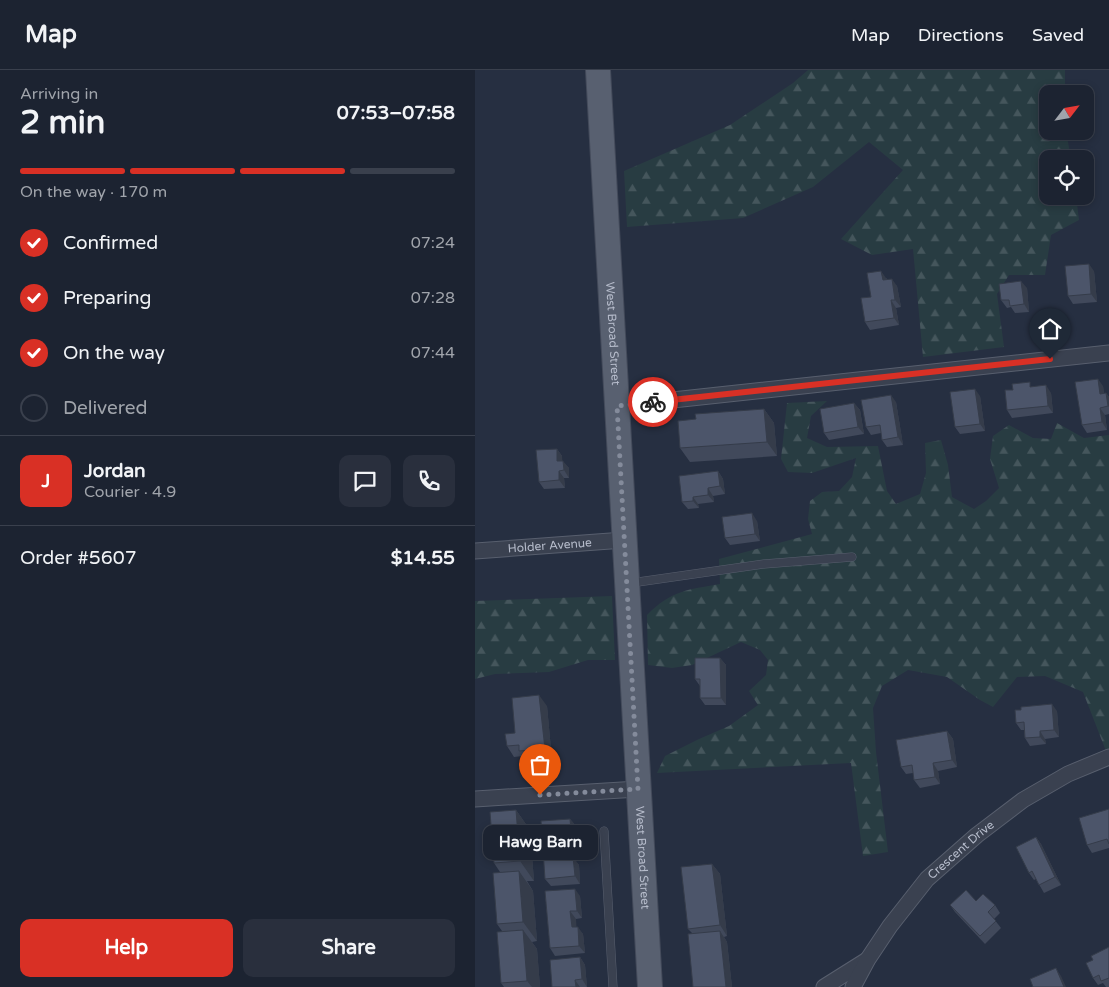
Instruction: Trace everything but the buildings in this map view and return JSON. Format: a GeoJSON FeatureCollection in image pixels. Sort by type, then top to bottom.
{"type":"FeatureCollection","features":[{"type":"Feature","properties":{"kind":"main road","name":"West Broad Street"},"geometry":{"type":"LineString","coordinates":[[598,70],[650,987]]}},
{"type":"Feature","properties":{"kind":"street"},"geometry":{"type":"LineString","coordinates":[[617,406],[1109,353]]}},
{"type":"Feature","properties":{"kind":"street","name":"Holder Avenue"},"geometry":{"type":"LineString","coordinates":[[475,551],[624,540]]}},
{"type":"Feature","properties":{"kind":"street","name":"Crescent Drive"},"geometry":{"type":"LineString","coordinates":[[853,987],[868,959],[890,926],[927,879],[977,835],[1023,800],[1068,774],[1109,757]]}},
{"type":"Feature","properties":{"kind":"street"},"geometry":{"type":"LineString","coordinates":[[475,798],[638,789]]}},
{"type":"Feature","properties":{"kind":"street"},"geometry":{"type":"LineString","coordinates":[[824,987],[868,959]]}},
{"type":"Feature","properties":{"kind":"lane"},"geometry":{"type":"LineString","coordinates":[[626,584],[764,564],[852,557]]}},
{"type":"Feature","properties":{"kind":"lane"},"geometry":{"type":"LineString","coordinates":[[604,831],[613,987]]}},
{"type":"Feature","properties":{"kind":"green space"},"geometry":{"type":"Polygon","coordinates":[[[808,70],[1065,70],[1065,85],[1039,85],[1039,140],[1068,140],[1069,150],[1039,150],[1039,205],[1077,205],[1079,220],[1051,235],[1045,275],[1009,275],[997,294],[1004,347],[923,357],[913,249],[872,255],[841,239],[903,170],[869,142],[813,187],[743,218],[627,227],[624,171],[730,125],[793,83],[808,70]]]}},
{"type":"Feature","properties":{"kind":"green space"},"geometry":{"type":"Polygon","coordinates":[[[827,401],[811,416],[807,438],[827,447],[878,446],[887,491],[896,504],[920,494],[926,473],[925,443],[941,440],[948,465],[952,497],[974,509],[986,501],[999,488],[990,459],[993,436],[1009,425],[1033,438],[1051,439],[1057,423],[1084,438],[1109,435],[1109,749],[1106,751],[1083,692],[1045,676],[1017,677],[993,707],[947,677],[908,670],[882,686],[873,708],[876,752],[888,852],[863,856],[851,763],[657,773],[665,756],[729,726],[758,705],[749,691],[766,675],[768,660],[760,650],[741,642],[692,665],[672,668],[648,665],[647,615],[664,600],[680,592],[720,584],[719,559],[812,534],[808,519],[810,501],[822,492],[839,491],[852,477],[856,458],[812,473],[788,472],[781,459],[787,403],[827,401]]]}},
{"type":"Feature","properties":{"kind":"green space"},"geometry":{"type":"Polygon","coordinates":[[[612,596],[615,660],[588,660],[549,672],[495,674],[475,679],[475,601],[612,596]]]}},
{"type":"Feature","properties":{"kind":"way so far"},"geometry":{"type":"LineString","coordinates":[[540,795],[638,789],[617,406],[653,402]]}},
{"type":"Feature","properties":{"kind":"place","name":"Hawg Barn"},"geometry":{"type":"Point","coordinates":[540,795]}},
{"type":"Feature","properties":{"kind":"route"},"geometry":{"type":"LineString","coordinates":[[653,402],[1050,359]]}}]}
